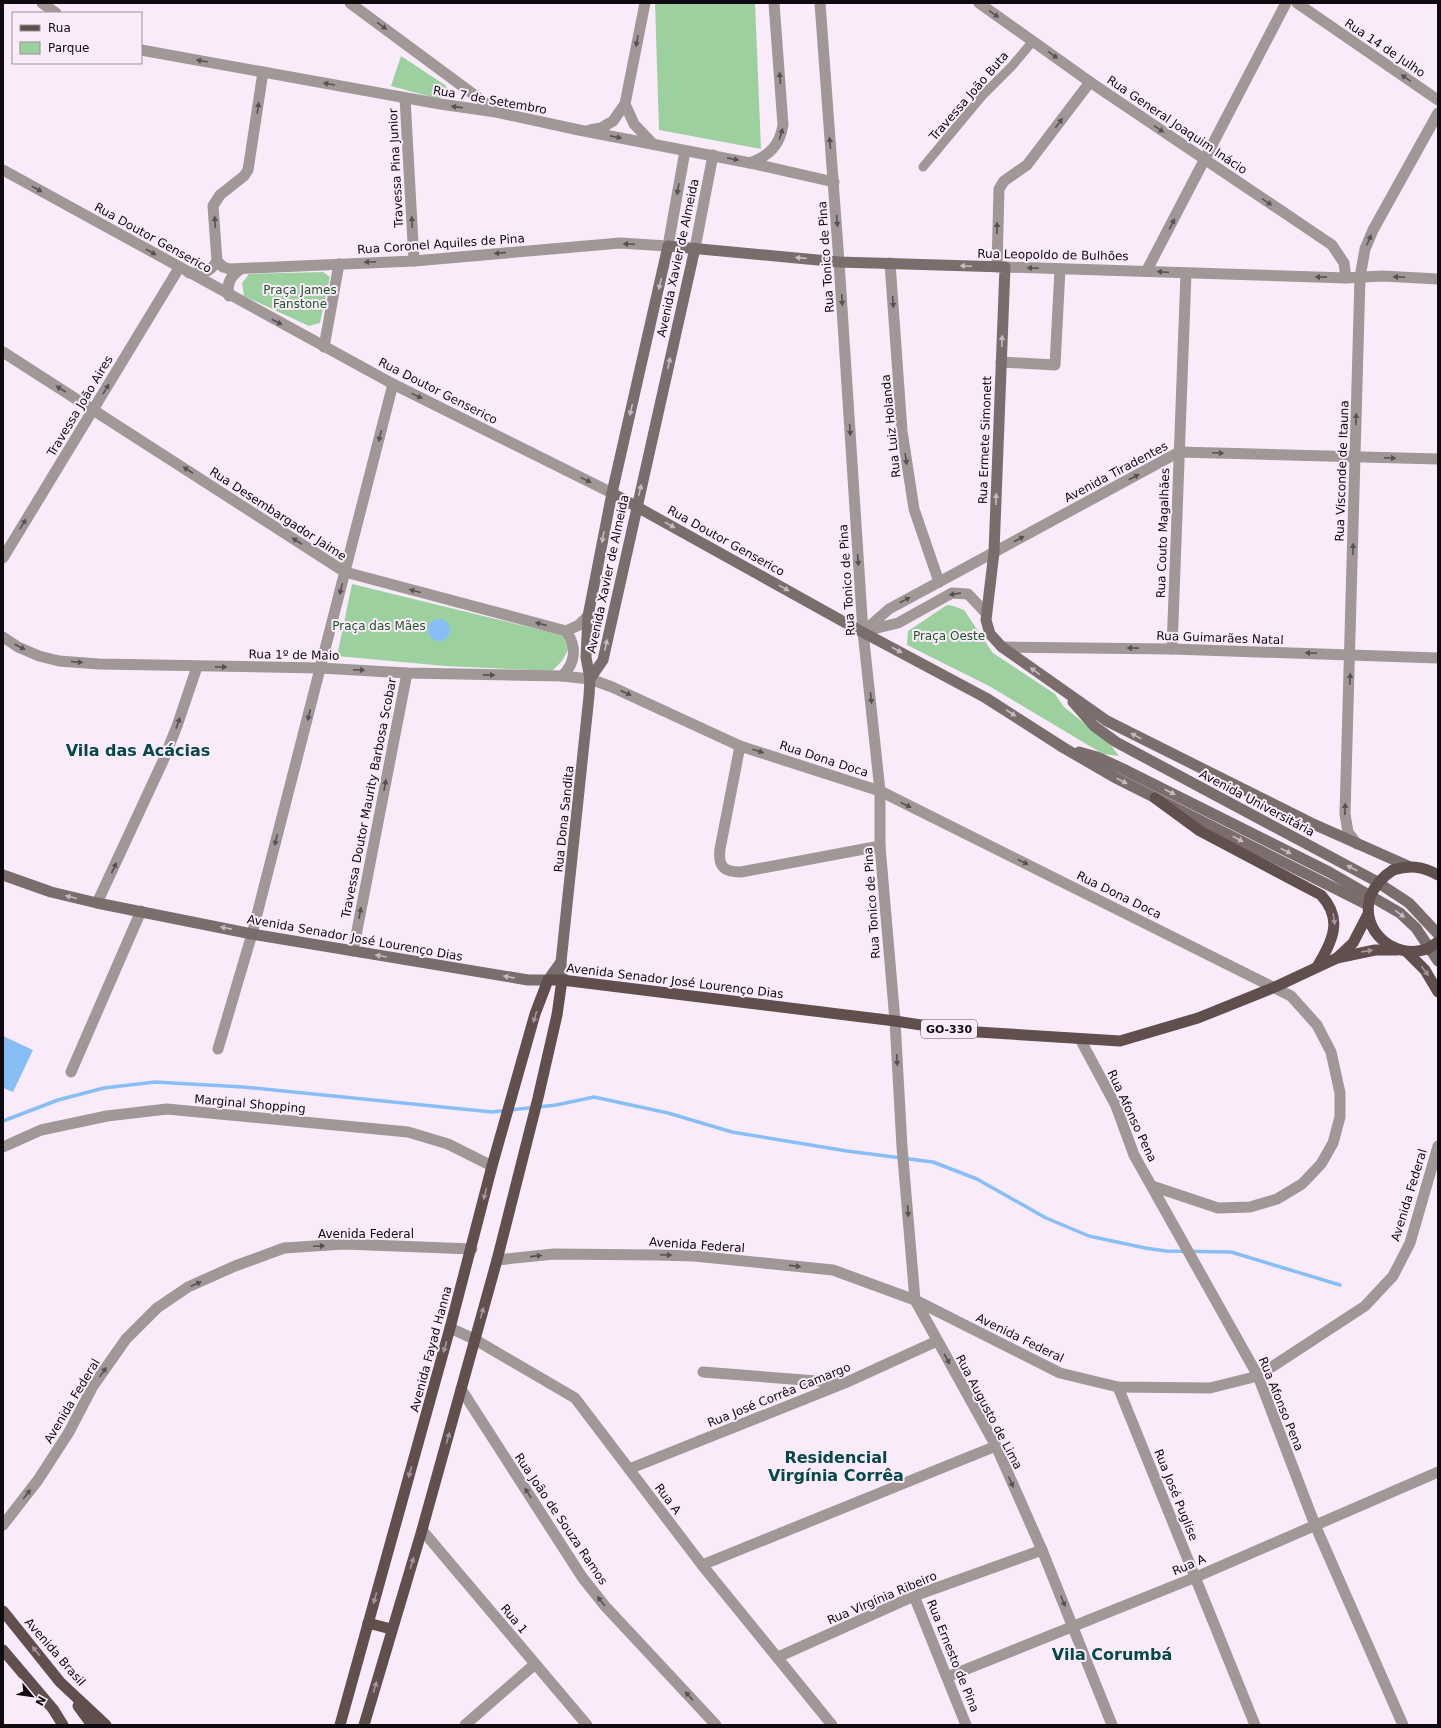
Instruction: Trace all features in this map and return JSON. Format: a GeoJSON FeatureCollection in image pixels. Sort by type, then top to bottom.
{"type":"FeatureCollection","features":[{"type":"Feature","properties":{"kind":"main road","name":"Rua Leopoldo de Bulhões"},"geometry":{"type":"LineString","coordinates":[[668,246],[839,262],[1001,267]]}},
{"type":"Feature","properties":{"kind":"main road","name":"Avenida Xavier de Almeida"},"geometry":{"type":"LineString","coordinates":[[590,679],[586,657],[588,616],[612,493],[668,246]]}},
{"type":"Feature","properties":{"kind":"main road","name":"Avenida Xavier de Almeida"},"geometry":{"type":"LineString","coordinates":[[590,679],[603,660],[636,506],[695,248]]}},
{"type":"Feature","properties":{"kind":"main road","name":"Rua Ermete Simonett"},"geometry":{"type":"LineString","coordinates":[[986,613],[994,552],[1002,362],[1001,267]]}},
{"type":"Feature","properties":{"kind":"main road","name":"Rua Doutor Genserico"},"geometry":{"type":"LineString","coordinates":[[612,493],[862,632]]}},
{"type":"Feature","properties":{"kind":"main road","name":"Avenida Universitária"},"geometry":{"type":"LineString","coordinates":[[986,613],[987,627],[990,634],[1002,647],[1066,694],[1107,721],[1165,751],[1357,844],[1408,866]]}},
{"type":"Feature","properties":{"kind":"main road"},"geometry":{"type":"LineString","coordinates":[[862,632],[986,698],[1064,748],[1155,798],[1369,905],[1372,928],[1380,939],[1402,951],[1425,970],[1438,992]]}},
{"type":"Feature","properties":{"kind":"main road","name":"Rua Dona Sandita"},"geometry":{"type":"LineString","coordinates":[[562,980],[561,962],[590,679]]}},
{"type":"Feature","properties":{"kind":"main road","name":"Avenida Universitária"},"geometry":{"type":"LineString","coordinates":[[1066,694],[1094,726],[1116,742],[1374,880],[1409,903],[1438,934]]}},
{"type":"Feature","properties":{"kind":"main road"},"geometry":{"type":"LineString","coordinates":[[1064,748],[1097,757],[1121,768],[1329,872],[1400,913],[1416,928],[1438,961]]}},
{"type":"Feature","properties":{"kind":"main road"},"geometry":{"type":"LineString","coordinates":[[1155,798],[1200,830],[1321,895],[1333,913],[1334,928],[1328,945],[1317,967]]}},
{"type":"Feature","properties":{"kind":"main road"},"geometry":{"type":"LineString","coordinates":[[1408,866],[1424,868],[1438,875]]}},
{"type":"Feature","properties":{"kind":"main road","name":"Avenida Senador José Lourenço Dias"},"geometry":{"type":"LineString","coordinates":[[1337,958],[1353,943],[1369,905],[1374,887],[1383,876],[1393,870],[1408,866]]}},
{"type":"Feature","properties":{"kind":"main road","name":"Avenida Senador José Lourenço Dias"},"geometry":{"type":"LineString","coordinates":[[3,875],[51,892],[141,912],[252,934],[528,980],[562,980],[895,1021],[961,1031],[1120,1041],[1198,1018],[1275,987],[1337,958],[1375,950],[1418,952],[1438,942]]}},
{"type":"Feature","properties":{"kind":"main road","name":"Rua Dona Sandita"},"geometry":{"type":"LineString","coordinates":[[548,980],[561,962]]}},
{"type":"Feature","properties":{"kind":"main road","name":"Avenida Fayad Hanna"},"geometry":{"type":"LineString","coordinates":[[340,1725],[472,1249],[492,1166],[535,1014],[548,980]]}},
{"type":"Feature","properties":{"kind":"main road"},"geometry":{"type":"LineString","coordinates":[[364,1725],[391,1629],[422,1530],[497,1260],[538,1098],[562,980]]}},
{"type":"Feature","properties":{"kind":"main road","name":"Avenida Brasil"},"geometry":{"type":"LineString","coordinates":[[3,1611],[60,1682],[106,1725]]}},
{"type":"Feature","properties":{"kind":"main road"},"geometry":{"type":"LineString","coordinates":[[368,1623],[391,1629]]}},
{"type":"Feature","properties":{"kind":"main road"},"geometry":{"type":"LineString","coordinates":[[3,1650],[53,1709],[69,1725]]}},
{"type":"Feature","properties":{"kind":"main road"},"geometry":{"type":"LineString","coordinates":[[60,1682],[92,1725]]}},
{"type":"Feature","properties":{"kind":"main road"},"geometry":{"type":"LineString","coordinates":[[53,1709],[63,1725]]}},
{"type":"Feature","properties":{"kind":"street"},"geometry":{"type":"LineString","coordinates":[[42,3],[55,12]]}},
{"type":"Feature","properties":{"kind":"street"},"geometry":{"type":"LineString","coordinates":[[350,3],[496,112]]}},
{"type":"Feature","properties":{"kind":"street"},"geometry":{"type":"LineString","coordinates":[[579,130],[594,130],[608,125],[618,116],[625,104],[645,3]]}},
{"type":"Feature","properties":{"kind":"street"},"geometry":{"type":"LineString","coordinates":[[750,163],[771,151],[779,139],[783,125],[774,3]]}},
{"type":"Feature","properties":{"kind":"street","name":"Rua General Joaquim Inácio"},"geometry":{"type":"LineString","coordinates":[[979,3],[1090,82],[1332,245],[1344,263],[1346,278]]}},
{"type":"Feature","properties":{"kind":"street"},"geometry":{"type":"LineString","coordinates":[[1147,270],[1286,3]]}},
{"type":"Feature","properties":{"kind":"street","name":"Rua 14 de Julho"},"geometry":{"type":"LineString","coordinates":[[1297,3],[1438,100]]}},
{"type":"Feature","properties":{"kind":"street","name":"Rua Tonico de Pina"},"geometry":{"type":"LineString","coordinates":[[819,6],[834,182],[862,632],[880,791],[880,846],[895,1021],[902,1147]]}},
{"type":"Feature","properties":{"kind":"street","name":"Travessa João Buta"},"geometry":{"type":"LineString","coordinates":[[923,168],[982,96],[1012,66],[1033,41]]}},
{"type":"Feature","properties":{"kind":"street","name":"Rua 7 de Setembro"},"geometry":{"type":"LineString","coordinates":[[142,50],[405,98],[496,112],[579,130],[750,163],[834,182]]}},
{"type":"Feature","properties":{"kind":"street"},"geometry":{"type":"LineString","coordinates":[[184,271],[206,272],[210,270],[217,261],[214,206],[220,194],[244,176],[248,170],[263,72]]}},
{"type":"Feature","properties":{"kind":"street","name":"Rua Ermete Simonett"},"geometry":{"type":"LineString","coordinates":[[1001,267],[999,189],[1004,181],[1027,165],[1090,82]]}},
{"type":"Feature","properties":{"kind":"street","name":"Travessa Pina Junior"},"geometry":{"type":"LineString","coordinates":[[405,98],[414,261]]}},
{"type":"Feature","properties":{"kind":"street"},"geometry":{"type":"LineString","coordinates":[[625,104],[634,124],[653,144]]}},
{"type":"Feature","properties":{"kind":"street","name":"Rua Visconde de Itauna"},"geometry":{"type":"LineString","coordinates":[[1357,844],[1348,832],[1345,820],[1360,277],[1364,256],[1373,230],[1438,113]]}},
{"type":"Feature","properties":{"kind":"street","name":"Avenida Xavier de Almeida"},"geometry":{"type":"LineString","coordinates":[[668,246],[685,151]]}},
{"type":"Feature","properties":{"kind":"street","name":"Avenida Xavier de Almeida"},"geometry":{"type":"LineString","coordinates":[[695,248],[713,156]]}},
{"type":"Feature","properties":{"kind":"street","name":"Rua Doutor Genserico"},"geometry":{"type":"LineString","coordinates":[[3,170],[229,296],[393,384],[612,493]]}},
{"type":"Feature","properties":{"kind":"street","name":"Rua Coronel Aquiles de Pina"},"geometry":{"type":"LineString","coordinates":[[217,261],[230,269],[240,269],[414,261],[620,243],[668,246]]}},
{"type":"Feature","properties":{"kind":"street","name":"Rua Luiz Holanda"},"geometry":{"type":"LineString","coordinates":[[890,263],[902,431],[914,509],[939,582]]}},
{"type":"Feature","properties":{"kind":"street"},"geometry":{"type":"LineString","coordinates":[[324,347],[339,264]]}},
{"type":"Feature","properties":{"kind":"street","name":"Rua Leopoldo de Bulhões"},"geometry":{"type":"LineString","coordinates":[[1001,267],[1147,270],[1186,273],[1346,278],[1382,276],[1438,280]]}},
{"type":"Feature","properties":{"kind":"street"},"geometry":{"type":"LineString","coordinates":[[229,296],[229,282],[232,276],[240,269]]}},
{"type":"Feature","properties":{"kind":"street"},"geometry":{"type":"LineString","coordinates":[[1002,362],[1055,365],[1060,269]]}},
{"type":"Feature","properties":{"kind":"street","name":"Travessa João Aires"},"geometry":{"type":"LineString","coordinates":[[3,558],[94,410],[184,271]]}},
{"type":"Feature","properties":{"kind":"street","name":"Rua Couto Magalhães"},"geometry":{"type":"LineString","coordinates":[[1172,649],[1186,273]]}},
{"type":"Feature","properties":{"kind":"street","name":"Rua Desembargador Jaime"},"geometry":{"type":"LineString","coordinates":[[3,353],[345,572],[566,630]]}},
{"type":"Feature","properties":{"kind":"street"},"geometry":{"type":"LineString","coordinates":[[218,1049],[252,934],[393,384]]}},
{"type":"Feature","properties":{"kind":"street","name":"Avenida Tiradentes"},"geometry":{"type":"LineString","coordinates":[[862,632],[889,608],[1179,452],[1438,459]]}},
{"type":"Feature","properties":{"kind":"street"},"geometry":{"type":"LineString","coordinates":[[862,632],[898,623],[952,593],[968,594],[986,613]]}},
{"type":"Feature","properties":{"kind":"street"},"geometry":{"type":"LineString","coordinates":[[562,676],[570,666],[574,654],[572,642],[566,630],[579,625],[588,616]]}},
{"type":"Feature","properties":{"kind":"street","name":"Rua 1º de Maio"},"geometry":{"type":"LineString","coordinates":[[3,637],[18,647],[39,656],[59,661],[100,664],[197,667],[320,668],[407,673],[562,676],[590,679]]}},
{"type":"Feature","properties":{"kind":"street","name":"Rua Guimarães Natal"},"geometry":{"type":"LineString","coordinates":[[1002,647],[1172,649],[1438,658]]}},
{"type":"Feature","properties":{"kind":"street"},"geometry":{"type":"LineString","coordinates":[[97,903],[174,733],[197,667]]}},
{"type":"Feature","properties":{"kind":"street","name":"Travessa Doutor Maurity Barbosa Scobar"},"geometry":{"type":"LineString","coordinates":[[353,951],[407,673]]}},
{"type":"Feature","properties":{"kind":"street","name":"Rua Dona Doca"},"geometry":{"type":"LineString","coordinates":[[590,679],[612,687],[740,746],[880,791],[1291,996],[1317,1025],[1331,1052],[1340,1093],[1340,1117],[1333,1143],[1321,1164],[1302,1184],[1277,1199],[1250,1207],[1218,1208],[1152,1186]]}},
{"type":"Feature","properties":{"kind":"street"},"geometry":{"type":"LineString","coordinates":[[740,746],[720,849],[719,859],[723,868],[731,872],[741,872],[880,846]]}},
{"type":"Feature","properties":{"kind":"street"},"geometry":{"type":"LineString","coordinates":[[71,1072],[141,912]]}},
{"type":"Feature","properties":{"kind":"street","name":"Rua Afonso Pena"},"geometry":{"type":"LineString","coordinates":[[1080,1039],[1116,1106],[1134,1155],[1258,1376],[1314,1525],[1403,1725]]}},
{"type":"Feature","properties":{"kind":"street","name":"Marginal Shopping"},"geometry":{"type":"LineString","coordinates":[[3,1147],[41,1130],[107,1116],[167,1109],[408,1132],[448,1144],[492,1166]]}},
{"type":"Feature","properties":{"kind":"street","name":"Avenida Federal"},"geometry":{"type":"LineString","coordinates":[[497,1260],[554,1254],[701,1257],[833,1270],[915,1300],[1060,1373],[1118,1387],[1210,1388],[1258,1376],[1365,1306],[1392,1276],[1410,1243],[1438,1146]]}},
{"type":"Feature","properties":{"kind":"street","name":"Rua Augusto de Lima"},"geometry":{"type":"LineString","coordinates":[[902,1147],[915,1300],[996,1446],[1042,1550],[1112,1725]]}},
{"type":"Feature","properties":{"kind":"street","name":"Avenida Federal"},"geometry":{"type":"LineString","coordinates":[[3,1525],[38,1480],[69,1432],[93,1386],[126,1339],[157,1308],[188,1288],[235,1266],[284,1248],[344,1244],[472,1249]]}},
{"type":"Feature","properties":{"kind":"street","name":"Rua A"},"geometry":{"type":"LineString","coordinates":[[450,1328],[474,1339],[575,1398],[702,1566],[778,1657],[832,1725]]}},
{"type":"Feature","properties":{"kind":"street","name":"Rua José Corrêa Camargo"},"geometry":{"type":"LineString","coordinates":[[629,1469],[845,1383],[937,1341]]}},
{"type":"Feature","properties":{"kind":"street"},"geometry":{"type":"LineString","coordinates":[[703,1372],[845,1383]]}},
{"type":"Feature","properties":{"kind":"street","name":"Rua José Puglise"},"geometry":{"type":"LineString","coordinates":[[1118,1387],[1256,1725]]}},
{"type":"Feature","properties":{"kind":"street","name":"Rua João de Souza Ramos"},"geometry":{"type":"LineString","coordinates":[[461,1389],[582,1577],[605,1606],[716,1725]]}},
{"type":"Feature","properties":{"kind":"street"},"geometry":{"type":"LineString","coordinates":[[702,1566],[996,1446]]}},
{"type":"Feature","properties":{"kind":"street","name":"Rua A"},"geometry":{"type":"LineString","coordinates":[[947,1677],[1196,1576],[1438,1472]]}},
{"type":"Feature","properties":{"kind":"street","name":"Rua 1"},"geometry":{"type":"LineString","coordinates":[[422,1530],[587,1725]]}},
{"type":"Feature","properties":{"kind":"street","name":"Rua Virgínia Ribeiro"},"geometry":{"type":"LineString","coordinates":[[778,1657],[914,1596],[1042,1550]]}},
{"type":"Feature","properties":{"kind":"street","name":"Rua Ernesto de Pina"},"geometry":{"type":"LineString","coordinates":[[914,1596],[966,1725]]}},
{"type":"Feature","properties":{"kind":"street"},"geometry":{"type":"LineString","coordinates":[[466,1725],[535,1664]]}},
{"type":"Feature","properties":{"kind":"green space"},"geometry":{"type":"Polygon","coordinates":[[[655,3],[755,3],[761,149],[659,130],[655,3]]]}},
{"type":"Feature","properties":{"kind":"green space"},"geometry":{"type":"Polygon","coordinates":[[[401,56],[445,85],[450,93],[439,99],[391,86],[401,56]]]}},
{"type":"Feature","properties":{"kind":"green space","name":"Praça James Fanstone"},"geometry":{"type":"Polygon","coordinates":[[[323,272],[330,277],[320,323],[309,326],[244,296],[242,283],[249,274],[323,272]]]}},
{"type":"Feature","properties":{"kind":"green space","name":"Praça das Mães"},"geometry":{"type":"Polygon","coordinates":[[[352,584],[553,633],[563,636],[569,648],[562,661],[552,671],[445,666],[337,656],[352,584]]]}},
{"type":"Feature","properties":{"kind":"green space","name":"Praça Oeste"},"geometry":{"type":"Polygon","coordinates":[[[947,605],[964,610],[993,653],[1055,694],[1064,707],[1110,744],[1119,756],[1103,754],[989,686],[907,645],[908,631],[947,605]]]}},
{"type":"Feature","properties":{"kind":"water"},"geometry":{"type":"Polygon","coordinates":[[[439,619],[447,622],[450,630],[447,638],[439,641],[431,638],[428,630],[431,622],[439,619]]]}},
{"type":"Feature","properties":{"kind":"water"},"geometry":{"type":"Polygon","coordinates":[[[3,1036],[33,1050],[13,1092],[3,1088],[3,1036]]]}},
{"type":"Feature","properties":{"kind":"waterway"},"geometry":{"type":"LineString","coordinates":[[3,1121],[58,1100],[104,1088],[155,1082],[243,1087],[492,1112],[556,1105],[594,1097],[668,1113],[732,1132],[847,1151],[933,1162],[977,1179],[1046,1218],[1089,1236],[1166,1251],[1231,1252],[1340,1285]]}},
{"type":"Feature","properties":{"kind":"district","name":"Vila das Acácias"},"geometry":{"type":"Point","coordinates":[138,750]}},
{"type":"Feature","properties":{"kind":"district","name":"Residencial Virgínia Corrêa"},"geometry":{"type":"Point","coordinates":[836,1466]}},
{"type":"Feature","properties":{"kind":"district","name":"Vila Corumbá"},"geometry":{"type":"Point","coordinates":[1112,1654]}}]}
